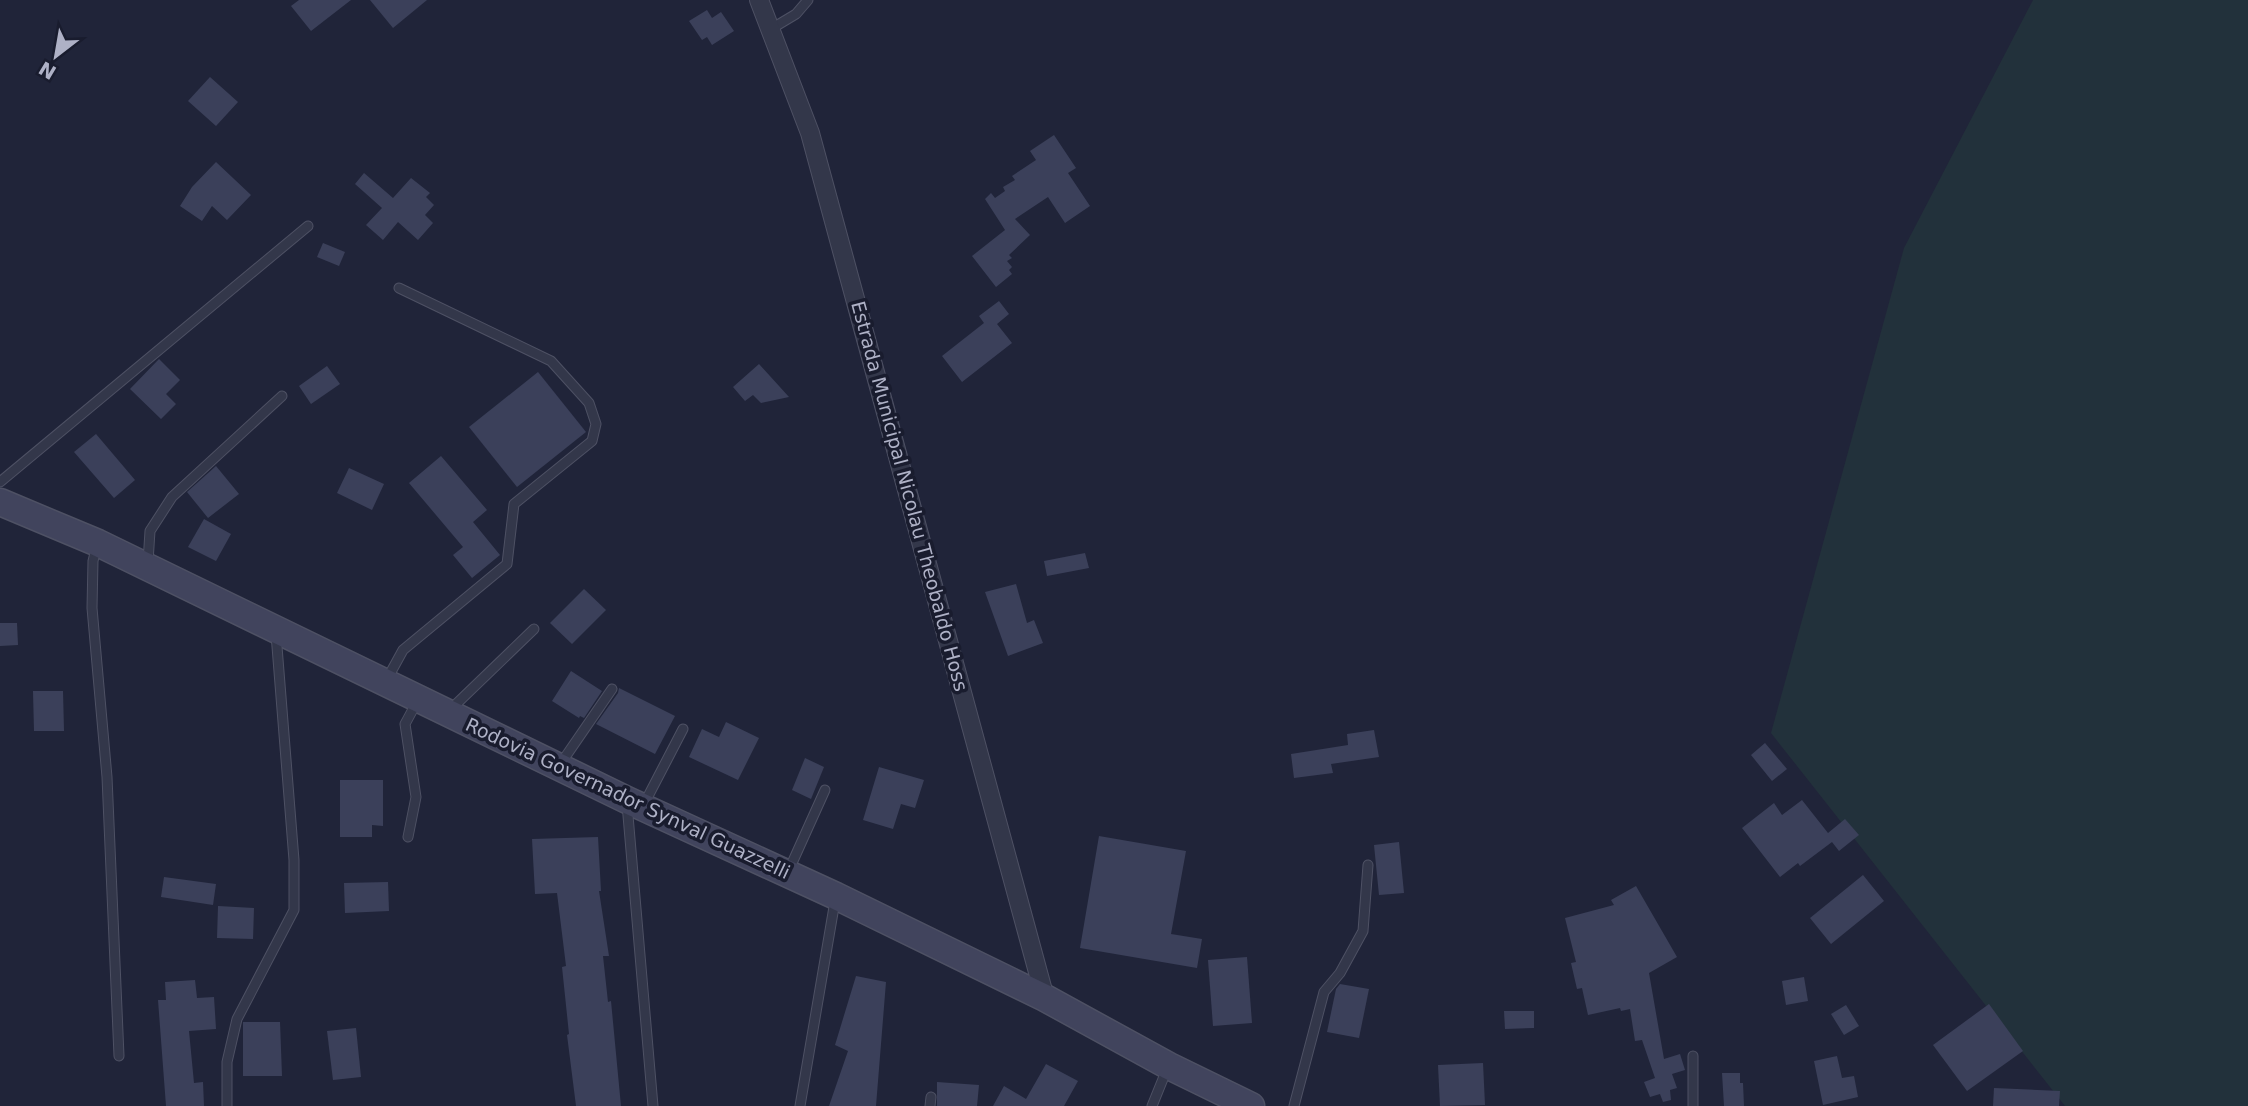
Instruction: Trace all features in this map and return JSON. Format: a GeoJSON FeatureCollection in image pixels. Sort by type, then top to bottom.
{"type":"FeatureCollection","features":[{"type":"Feature","properties":{"kind":"main road","name":"Rodovia Governador Synval Guazzelli"},"geometry":{"type":"LineString","coordinates":[[0,502],[98,543],[635,804],[836,896],[1045,998],[1168,1066],[1251,1106]]}},
{"type":"Feature","properties":{"kind":"street","name":"Estrada Municipal Nicolau Theobaldo Hoss"},"geometry":{"type":"LineString","coordinates":[[759,0],[814,146],[1045,998]]}},
{"type":"Feature","properties":{"kind":"lane"},"geometry":{"type":"LineString","coordinates":[[771,29],[796,14],[808,0]]}},
{"type":"Feature","properties":{"kind":"lane"},"geometry":{"type":"LineString","coordinates":[[0,482],[308,226]]}},
{"type":"Feature","properties":{"kind":"lane"},"geometry":{"type":"LineString","coordinates":[[385,682],[403,650],[508,564],[514,504],[592,441],[596,424],[589,403],[551,361],[399,288]]}},
{"type":"Feature","properties":{"kind":"lane"},"geometry":{"type":"LineString","coordinates":[[148,567],[150,531],[172,497],[282,397]]}},
{"type":"Feature","properties":{"kind":"lane"},"geometry":{"type":"LineString","coordinates":[[98,543],[93,561],[92,608],[107,777],[119,1055]]}},
{"type":"Feature","properties":{"kind":"lane"},"geometry":{"type":"LineString","coordinates":[[227,1106],[227,1062],[237,1019],[294,910],[294,860],[276,629]]}},
{"type":"Feature","properties":{"kind":"lane"},"geometry":{"type":"LineString","coordinates":[[447,713],[534,629]]}},
{"type":"Feature","properties":{"kind":"lane"},"geometry":{"type":"LineString","coordinates":[[558,767],[612,689]]}},
{"type":"Feature","properties":{"kind":"lane"},"geometry":{"type":"LineString","coordinates":[[408,837],[416,797],[405,724],[419,699]]}},
{"type":"Feature","properties":{"kind":"lane"},"geometry":{"type":"LineString","coordinates":[[653,1106],[635,804],[683,729]]}},
{"type":"Feature","properties":{"kind":"lane"},"geometry":{"type":"LineString","coordinates":[[788,874],[825,790]]}},
{"type":"Feature","properties":{"kind":"lane"},"geometry":{"type":"LineString","coordinates":[[1294,1106],[1324,992],[1340,973],[1363,931],[1368,865]]}},
{"type":"Feature","properties":{"kind":"lane"},"geometry":{"type":"LineString","coordinates":[[800,1106],[836,896]]}},
{"type":"Feature","properties":{"kind":"lane"},"geometry":{"type":"LineString","coordinates":[[1693,1056],[1693,1106]]}},
{"type":"Feature","properties":{"kind":"lane"},"geometry":{"type":"LineString","coordinates":[[1152,1106],[1168,1066]]}},
{"type":"Feature","properties":{"kind":"shaded area"},"geometry":{"type":"Polygon","coordinates":[[[2033,0],[2248,0],[2248,1106],[2065,1106],[1771,733],[1904,248],[2033,0]]]}},
{"type":"Feature","properties":{"kind":"building"},"geometry":{"type":"Polygon","coordinates":[[[299,0],[351,0],[311,31],[291,6],[299,0]]]}},
{"type":"Feature","properties":{"kind":"building"},"geometry":{"type":"Polygon","coordinates":[[[370,0],[427,0],[393,28],[370,0]]]}},
{"type":"Feature","properties":{"kind":"building"},"geometry":{"type":"Polygon","coordinates":[[[707,10],[712,18],[721,12],[734,31],[712,45],[707,37],[702,40],[689,21],[707,10]]]}},
{"type":"Feature","properties":{"kind":"building"},"geometry":{"type":"Polygon","coordinates":[[[210,77],[238,102],[216,126],[188,101],[210,77]]]}},
{"type":"Feature","properties":{"kind":"building"},"geometry":{"type":"Polygon","coordinates":[[[1054,135],[1076,168],[1068,173],[1090,206],[1065,223],[1048,197],[1015,219],[1030,235],[1009,255],[1012,258],[1007,261],[1012,267],[1009,270],[1012,274],[996,287],[972,256],[1005,230],[985,199],[991,193],[995,198],[1005,191],[1003,187],[1015,180],[1012,176],[1036,160],[1030,151],[1054,135]]]}},
{"type":"Feature","properties":{"kind":"building"},"geometry":{"type":"Polygon","coordinates":[[[216,162],[251,195],[227,220],[212,206],[202,221],[180,206],[192,187],[216,162]]]}},
{"type":"Feature","properties":{"kind":"building"},"geometry":{"type":"Polygon","coordinates":[[[364,173],[393,198],[411,178],[430,193],[426,197],[434,205],[425,215],[433,223],[418,240],[398,222],[383,240],[366,225],[382,208],[355,184],[364,173]]]}},
{"type":"Feature","properties":{"kind":"building"},"geometry":{"type":"Polygon","coordinates":[[[323,243],[345,252],[339,266],[317,257],[323,243]]]}},
{"type":"Feature","properties":{"kind":"building"},"geometry":{"type":"Polygon","coordinates":[[[999,301],[1009,314],[997,324],[1012,343],[962,382],[942,356],[984,323],[979,316],[999,301]]]}},
{"type":"Feature","properties":{"kind":"building"},"geometry":{"type":"Polygon","coordinates":[[[159,359],[180,380],[166,394],[176,404],[161,419],[130,389],[159,359]]]}},
{"type":"Feature","properties":{"kind":"building"},"geometry":{"type":"Polygon","coordinates":[[[759,364],[789,397],[761,403],[753,395],[745,401],[733,387],[759,364]]]}},
{"type":"Feature","properties":{"kind":"building"},"geometry":{"type":"Polygon","coordinates":[[[327,366],[340,384],[311,404],[299,386],[327,366]]]}},
{"type":"Feature","properties":{"kind":"building"},"geometry":{"type":"Polygon","coordinates":[[[538,372],[586,432],[517,487],[469,427],[538,372]]]}},
{"type":"Feature","properties":{"kind":"building"},"geometry":{"type":"Polygon","coordinates":[[[96,434],[135,480],[114,498],[74,452],[96,434]]]}},
{"type":"Feature","properties":{"kind":"building"},"geometry":{"type":"Polygon","coordinates":[[[441,456],[487,510],[473,522],[500,555],[472,578],[453,555],[463,547],[409,483],[441,456]]]}},
{"type":"Feature","properties":{"kind":"building"},"geometry":{"type":"Polygon","coordinates":[[[216,466],[239,494],[208,518],[187,492],[216,466]]]}},
{"type":"Feature","properties":{"kind":"building"},"geometry":{"type":"Polygon","coordinates":[[[349,468],[384,484],[372,510],[337,493],[349,468]]]}},
{"type":"Feature","properties":{"kind":"building"},"geometry":{"type":"Polygon","coordinates":[[[204,519],[231,534],[216,561],[188,547],[204,519]]]}},
{"type":"Feature","properties":{"kind":"building"},"geometry":{"type":"Polygon","coordinates":[[[1085,553],[1089,568],[1047,576],[1044,561],[1085,553]]]}},
{"type":"Feature","properties":{"kind":"building"},"geometry":{"type":"Polygon","coordinates":[[[1016,584],[1027,623],[1034,620],[1043,643],[1008,656],[985,592],[1016,584]]]}},
{"type":"Feature","properties":{"kind":"building"},"geometry":{"type":"Polygon","coordinates":[[[584,589],[606,610],[572,644],[550,623],[584,589]]]}},
{"type":"Feature","properties":{"kind":"building"},"geometry":{"type":"Polygon","coordinates":[[[0,623],[17,623],[18,645],[0,646],[0,623]]]}},
{"type":"Feature","properties":{"kind":"building"},"geometry":{"type":"Polygon","coordinates":[[[571,671],[602,691],[584,718],[579,718],[552,701],[571,671]]]}},
{"type":"Feature","properties":{"kind":"building"},"geometry":{"type":"Polygon","coordinates":[[[619,688],[675,716],[655,754],[596,724],[619,688]]]}},
{"type":"Feature","properties":{"kind":"building"},"geometry":{"type":"Polygon","coordinates":[[[33,691],[63,691],[64,731],[34,731],[33,691]]]}},
{"type":"Feature","properties":{"kind":"building"},"geometry":{"type":"Polygon","coordinates":[[[726,722],[759,738],[738,780],[689,757],[702,729],[719,737],[726,722]]]}},
{"type":"Feature","properties":{"kind":"building"},"geometry":{"type":"Polygon","coordinates":[[[1374,730],[1379,757],[1331,764],[1333,773],[1294,778],[1291,754],[1348,745],[1347,734],[1374,730]]]}},
{"type":"Feature","properties":{"kind":"building"},"geometry":{"type":"Polygon","coordinates":[[[1765,743],[1787,769],[1772,781],[1751,755],[1765,743]]]}},
{"type":"Feature","properties":{"kind":"building"},"geometry":{"type":"Polygon","coordinates":[[[805,758],[824,767],[811,799],[792,790],[805,758]]]}},
{"type":"Feature","properties":{"kind":"building"},"geometry":{"type":"Polygon","coordinates":[[[879,767],[924,780],[915,808],[901,804],[893,829],[863,820],[879,767]]]}},
{"type":"Feature","properties":{"kind":"building"},"geometry":{"type":"Polygon","coordinates":[[[340,780],[383,780],[383,826],[372,825],[372,837],[340,837],[340,780]]]}},
{"type":"Feature","properties":{"kind":"building"},"geometry":{"type":"Polygon","coordinates":[[[1802,800],[1828,833],[1845,819],[1859,835],[1839,851],[1832,842],[1780,877],[1742,828],[1774,803],[1782,815],[1802,800]]]}},
{"type":"Feature","properties":{"kind":"building"},"geometry":{"type":"Polygon","coordinates":[[[1099,836],[1186,851],[1171,934],[1202,939],[1197,968],[1080,948],[1099,836]]]}},
{"type":"Feature","properties":{"kind":"building"},"geometry":{"type":"Polygon","coordinates":[[[598,837],[599,891],[609,956],[603,956],[608,1002],[611,1001],[621,1106],[576,1106],[567,1035],[562,967],[566,966],[557,893],[535,894],[532,839],[598,837]]]}},
{"type":"Feature","properties":{"kind":"building"},"geometry":{"type":"Polygon","coordinates":[[[1399,842],[1404,893],[1379,895],[1374,845],[1399,842]]]}},
{"type":"Feature","properties":{"kind":"building"},"geometry":{"type":"Polygon","coordinates":[[[1863,875],[1884,901],[1831,944],[1810,918],[1863,875]]]}},
{"type":"Feature","properties":{"kind":"building"},"geometry":{"type":"Polygon","coordinates":[[[164,877],[216,884],[213,905],[161,897],[164,877]]]}},
{"type":"Feature","properties":{"kind":"building"},"geometry":{"type":"Polygon","coordinates":[[[388,882],[389,911],[345,913],[344,883],[388,882]]]}},
{"type":"Feature","properties":{"kind":"building"},"geometry":{"type":"Polygon","coordinates":[[[1636,886],[1677,957],[1649,973],[1664,1059],[1680,1054],[1685,1070],[1672,1074],[1677,1088],[1670,1090],[1671,1100],[1663,1102],[1660,1094],[1650,1097],[1644,1082],[1655,1078],[1642,1040],[1635,1041],[1630,1009],[1621,1011],[1620,1008],[1588,1015],[1582,988],[1577,989],[1571,963],[1576,962],[1565,918],[1614,905],[1611,900],[1636,886]]]}},
{"type":"Feature","properties":{"kind":"building"},"geometry":{"type":"Polygon","coordinates":[[[218,906],[254,908],[253,939],[217,938],[218,906]]]}},
{"type":"Feature","properties":{"kind":"building"},"geometry":{"type":"Polygon","coordinates":[[[1247,957],[1252,1023],[1213,1026],[1208,960],[1247,957]]]}},
{"type":"Feature","properties":{"kind":"building"},"geometry":{"type":"Polygon","coordinates":[[[856,976],[886,982],[876,1106],[829,1106],[848,1051],[835,1045],[856,976]]]}},
{"type":"Feature","properties":{"kind":"building"},"geometry":{"type":"Polygon","coordinates":[[[1804,977],[1808,1001],[1786,1005],[1782,981],[1804,977]]]}},
{"type":"Feature","properties":{"kind":"building"},"geometry":{"type":"Polygon","coordinates":[[[195,980],[197,998],[214,997],[216,1029],[189,1031],[194,1083],[203,1082],[204,1106],[166,1106],[158,1000],[166,1000],[165,982],[195,980]]]}},
{"type":"Feature","properties":{"kind":"building"},"geometry":{"type":"Polygon","coordinates":[[[1340,984],[1369,989],[1359,1038],[1327,1032],[1336,989],[1340,984]]]}},
{"type":"Feature","properties":{"kind":"building"},"geometry":{"type":"Polygon","coordinates":[[[1989,1004],[2023,1051],[1967,1091],[1933,1045],[1989,1004]]]}},
{"type":"Feature","properties":{"kind":"building"},"geometry":{"type":"Polygon","coordinates":[[[1846,1005],[1859,1026],[1844,1035],[1831,1014],[1846,1005]]]}},
{"type":"Feature","properties":{"kind":"building"},"geometry":{"type":"Polygon","coordinates":[[[1504,1011],[1534,1011],[1534,1028],[1505,1029],[1504,1011]]]}},
{"type":"Feature","properties":{"kind":"building"},"geometry":{"type":"Polygon","coordinates":[[[243,1022],[280,1022],[282,1076],[243,1076],[243,1022]]]}},
{"type":"Feature","properties":{"kind":"building"},"geometry":{"type":"Polygon","coordinates":[[[356,1028],[361,1077],[333,1080],[327,1031],[356,1028]]]}},
{"type":"Feature","properties":{"kind":"building"},"geometry":{"type":"Polygon","coordinates":[[[1837,1056],[1842,1078],[1854,1076],[1858,1097],[1823,1105],[1814,1061],[1837,1056]]]}},
{"type":"Feature","properties":{"kind":"building"},"geometry":{"type":"Polygon","coordinates":[[[1483,1063],[1485,1105],[1440,1106],[1438,1065],[1483,1063]]]}},
{"type":"Feature","properties":{"kind":"building"},"geometry":{"type":"Polygon","coordinates":[[[1046,1064],[1078,1081],[1064,1106],[993,1106],[1004,1086],[1026,1099],[1046,1064]]]}},
{"type":"Feature","properties":{"kind":"building"},"geometry":{"type":"Polygon","coordinates":[[[1722,1073],[1740,1073],[1744,1106],[1724,1106],[1722,1073]]]}},
{"type":"Feature","properties":{"kind":"building"},"geometry":{"type":"Polygon","coordinates":[[[937,1082],[979,1085],[977,1106],[937,1106],[937,1082]]]}},
{"type":"Feature","properties":{"kind":"building"},"geometry":{"type":"Polygon","coordinates":[[[1994,1088],[2060,1091],[2059,1106],[1993,1106],[1994,1088]]]}}]}
